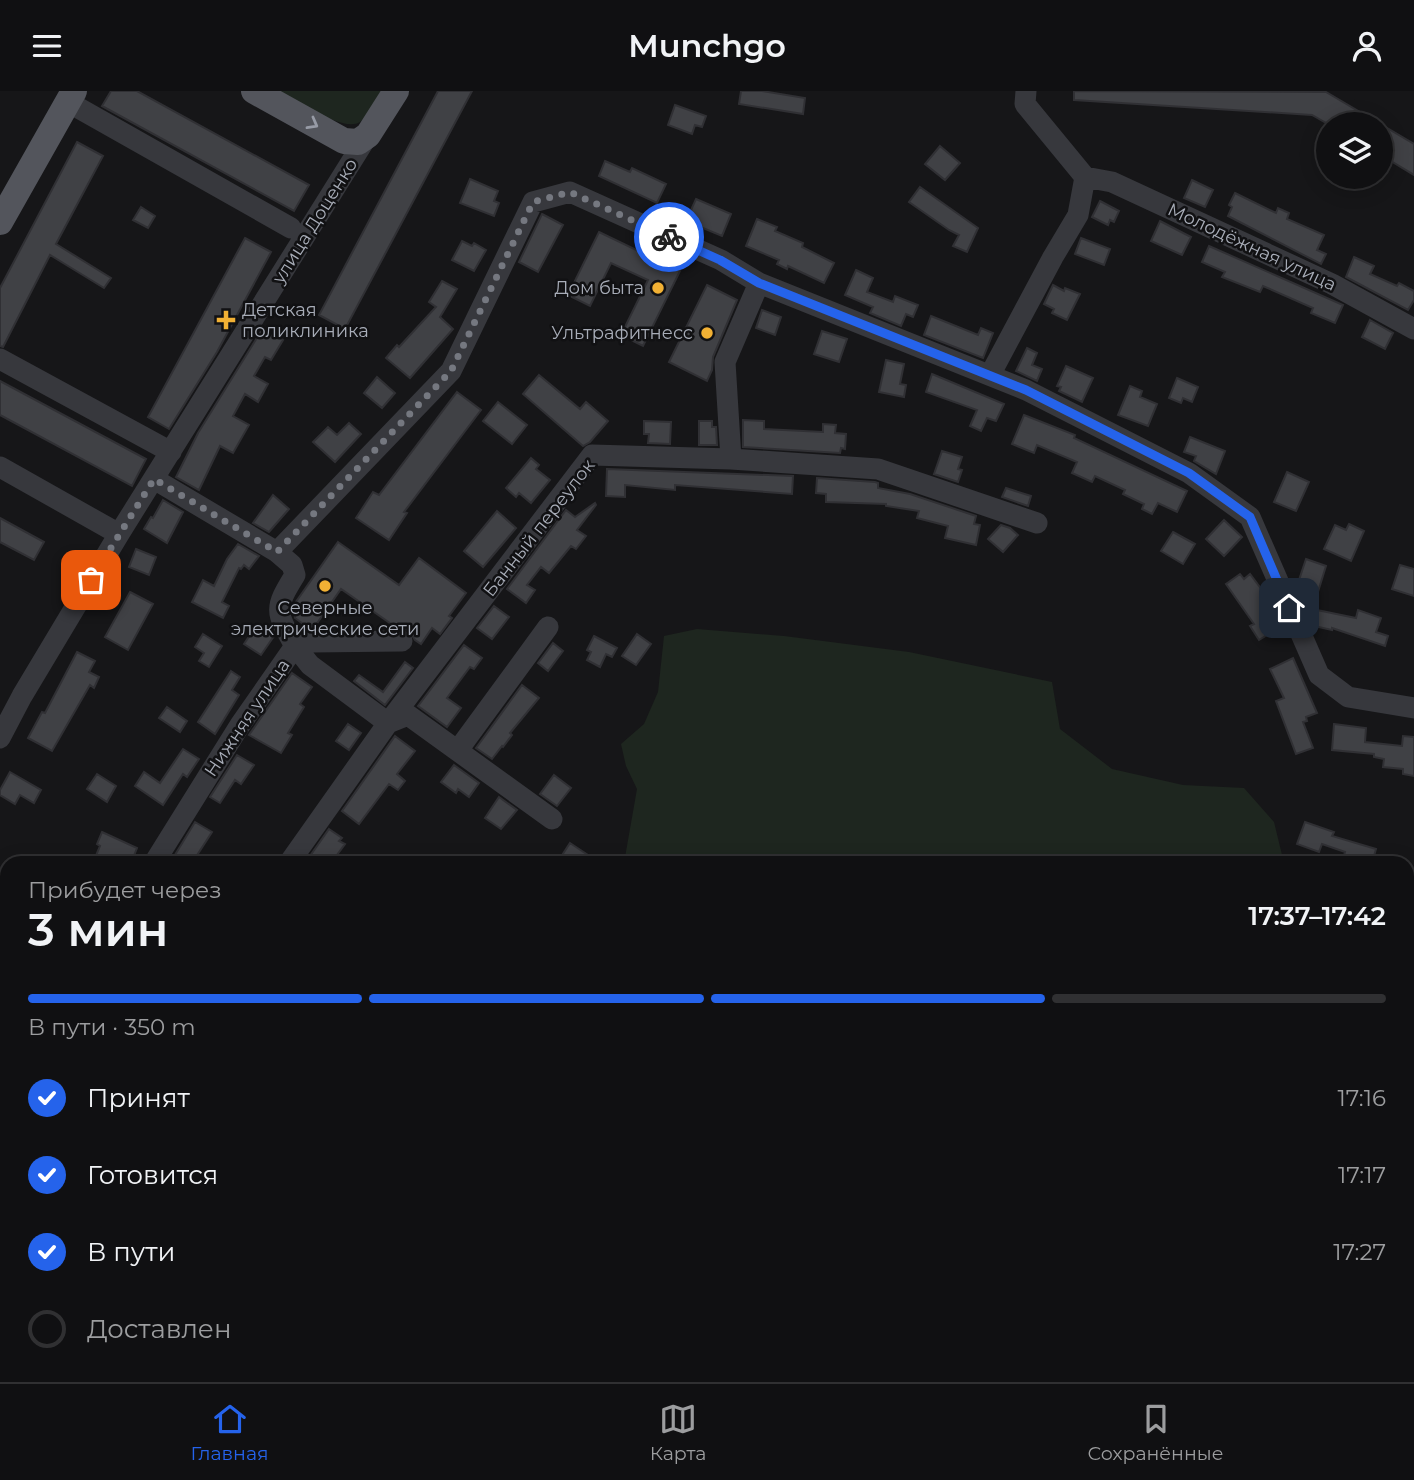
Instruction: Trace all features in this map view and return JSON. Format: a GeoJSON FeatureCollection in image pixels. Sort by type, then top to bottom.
{"type":"FeatureCollection","features":[{"type":"Feature","properties":{"kind":"main road"},"geometry":{"type":"LineString","coordinates":[[254,91],[344,141],[358,142],[368,135],[396,91]]}},
{"type":"Feature","properties":{"kind":"main road"},"geometry":{"type":"LineString","coordinates":[[0,222],[71,97]]}},
{"type":"Feature","properties":{"kind":"street"},"geometry":{"type":"LineString","coordinates":[[989,375],[1078,215],[1085,177],[1025,104],[1026,91]]}},
{"type":"Feature","properties":{"kind":"street"},"geometry":{"type":"LineString","coordinates":[[71,97],[291,228]]}},
{"type":"Feature","properties":{"kind":"street","name":"улица Доценко"},"geometry":{"type":"LineString","coordinates":[[0,738],[22,696],[119,534],[368,135]]}},
{"type":"Feature","properties":{"kind":"street","name":"Молодёжная улица"},"geometry":{"type":"LineString","coordinates":[[1085,177],[1112,182],[1332,284],[1414,329]]}},
{"type":"Feature","properties":{"kind":"street"},"geometry":{"type":"LineString","coordinates":[[154,479],[277,552],[451,371],[533,202],[570,192],[720,260],[759,283],[1026,390],[1189,473],[1250,517],[1319,675],[1348,697],[1414,708]]}},
{"type":"Feature","properties":{"kind":"street"},"geometry":{"type":"LineString","coordinates":[[732,459],[724,362],[759,283]]}},
{"type":"Feature","properties":{"kind":"street"},"geometry":{"type":"LineString","coordinates":[[0,359],[171,452]]}},
{"type":"Feature","properties":{"kind":"street","name":"Банный переулок"},"geometry":{"type":"LineString","coordinates":[[294,856],[388,723],[592,455],[732,459],[878,469],[1037,523]]}},
{"type":"Feature","properties":{"kind":"street"},"geometry":{"type":"LineString","coordinates":[[0,467],[119,534]]}},
{"type":"Feature","properties":{"kind":"street","name":"Нижняя улица"},"geometry":{"type":"LineString","coordinates":[[158,856],[240,725],[295,646],[279,613],[279,601],[295,575],[292,565],[277,552]]}},
{"type":"Feature","properties":{"kind":"street"},"geometry":{"type":"LineString","coordinates":[[458,750],[548,627]]}},
{"type":"Feature","properties":{"kind":"street"},"geometry":{"type":"LineString","coordinates":[[402,641],[311,642],[295,646],[310,665],[388,723],[408,715],[552,819]]}},
{"type":"Feature","properties":{"kind":"shaded area"},"geometry":{"type":"Polygon","coordinates":[[[279,91],[382,91],[366,116],[360,122],[352,124],[319,114],[279,91]]]}},
{"type":"Feature","properties":{"kind":"shaded area"},"geometry":{"type":"Polygon","coordinates":[[[697,629],[784,636],[909,652],[1052,682],[1060,729],[1112,769],[1183,785],[1244,788],[1274,822],[1282,856],[625,856],[637,789],[626,766],[621,744],[644,724],[658,692],[664,636],[697,629]]]}},
{"type":"Feature","properties":{"kind":"building"},"geometry":{"type":"Polygon","coordinates":[[[111,91],[137,91],[309,185],[294,211],[102,106],[111,91]]]}},
{"type":"Feature","properties":{"kind":"building"},"geometry":{"type":"Polygon","coordinates":[[[438,91],[472,91],[345,329],[319,315],[438,91]]]}},
{"type":"Feature","properties":{"kind":"building"},"geometry":{"type":"Polygon","coordinates":[[[741,91],[762,91],[805,98],[803,114],[739,104],[741,91]]]}},
{"type":"Feature","properties":{"kind":"building"},"geometry":{"type":"Polygon","coordinates":[[[1074,91],[1326,92],[1360,112],[1316,112],[1316,117],[1074,100],[1074,91]]]}},
{"type":"Feature","properties":{"kind":"building"},"geometry":{"type":"Polygon","coordinates":[[[675,105],[706,116],[702,127],[695,125],[692,134],[668,125],[675,105]]]}},
{"type":"Feature","properties":{"kind":"building"},"geometry":{"type":"Polygon","coordinates":[[[1393,131],[1414,144],[1414,175],[1393,162],[1393,131]]]}},
{"type":"Feature","properties":{"kind":"building"},"geometry":{"type":"Polygon","coordinates":[[[77,142],[103,156],[56,244],[111,278],[104,288],[50,255],[3,347],[0,346],[0,288],[77,142]]]}},
{"type":"Feature","properties":{"kind":"building"},"geometry":{"type":"Polygon","coordinates":[[[940,146],[960,163],[945,180],[925,164],[940,146]]]}},
{"type":"Feature","properties":{"kind":"building"},"geometry":{"type":"Polygon","coordinates":[[[605,161],[630,172],[632,168],[666,184],[657,203],[599,176],[605,161]]]}},
{"type":"Feature","properties":{"kind":"building"},"geometry":{"type":"Polygon","coordinates":[[[470,179],[498,191],[494,201],[499,203],[494,216],[460,203],[470,179]]]}},
{"type":"Feature","properties":{"kind":"building"},"geometry":{"type":"Polygon","coordinates":[[[1192,180],[1213,190],[1205,207],[1184,198],[1192,180]]]}},
{"type":"Feature","properties":{"kind":"building"},"geometry":{"type":"Polygon","coordinates":[[[920,187],[978,228],[967,252],[953,246],[959,235],[909,202],[920,187]]]}},
{"type":"Feature","properties":{"kind":"building"},"geometry":{"type":"Polygon","coordinates":[[[1235,193],[1276,213],[1278,208],[1289,213],[1287,219],[1324,235],[1317,250],[1326,254],[1321,264],[1228,216],[1232,207],[1229,205],[1235,193]]]}},
{"type":"Feature","properties":{"kind":"building"},"geometry":{"type":"Polygon","coordinates":[[[696,199],[731,214],[722,236],[686,221],[696,199]]]}},
{"type":"Feature","properties":{"kind":"building"},"geometry":{"type":"Polygon","coordinates":[[[1100,201],[1119,211],[1114,222],[1110,220],[1108,225],[1092,217],[1100,201]]]}},
{"type":"Feature","properties":{"kind":"building"},"geometry":{"type":"Polygon","coordinates":[[[141,207],[155,216],[148,228],[133,220],[141,207]]]}},
{"type":"Feature","properties":{"kind":"building"},"geometry":{"type":"Polygon","coordinates":[[[542,214],[563,225],[538,272],[519,262],[542,214]]]}},
{"type":"Feature","properties":{"kind":"building"},"geometry":{"type":"Polygon","coordinates":[[[757,219],[777,227],[775,231],[803,243],[802,247],[834,263],[824,283],[788,266],[787,269],[777,264],[779,260],[746,246],[757,219]]]}},
{"type":"Feature","properties":{"kind":"building"},"geometry":{"type":"Polygon","coordinates":[[[1160,221],[1191,237],[1182,255],[1151,241],[1160,221]]]}},
{"type":"Feature","properties":{"kind":"building","name":"Дом быта"},"geometry":{"type":"Polygon","coordinates":[[[599,232],[680,271],[643,346],[621,335],[648,280],[611,263],[590,306],[568,295],[599,232]]]}},
{"type":"Feature","properties":{"kind":"building"},"geometry":{"type":"Polygon","coordinates":[[[245,238],[271,252],[217,352],[169,429],[148,417],[245,238]]]}},
{"type":"Feature","properties":{"kind":"building"},"geometry":{"type":"Polygon","coordinates":[[[1081,238],[1110,249],[1104,265],[1075,254],[1081,238]]]}},
{"type":"Feature","properties":{"kind":"building"},"geometry":{"type":"Polygon","coordinates":[[[462,241],[472,246],[474,243],[486,250],[474,271],[452,260],[462,241]]]}},
{"type":"Feature","properties":{"kind":"building"},"geometry":{"type":"Polygon","coordinates":[[[1209,246],[1343,305],[1335,323],[1311,313],[1313,308],[1263,286],[1260,292],[1222,277],[1225,272],[1202,262],[1209,246]]]}},
{"type":"Feature","properties":{"kind":"building"},"geometry":{"type":"Polygon","coordinates":[[[1354,257],[1374,266],[1370,274],[1414,291],[1414,300],[1408,310],[1346,277],[1354,257]]]}},
{"type":"Feature","properties":{"kind":"building"},"geometry":{"type":"Polygon","coordinates":[[[856,270],[873,278],[867,292],[893,302],[895,296],[918,305],[913,317],[906,314],[901,326],[870,313],[873,307],[845,295],[856,270]]]}},
{"type":"Feature","properties":{"kind":"building"},"geometry":{"type":"Polygon","coordinates":[[[442,281],[457,289],[440,317],[453,329],[410,378],[386,358],[436,307],[429,302],[442,281]]]}},
{"type":"Feature","properties":{"kind":"building","name":"Ультрафитнесс"},"geometry":{"type":"Polygon","coordinates":[[[707,285],[737,300],[713,357],[712,370],[707,381],[669,362],[707,285]]]}},
{"type":"Feature","properties":{"kind":"building"},"geometry":{"type":"Polygon","coordinates":[[[1053,285],[1064,291],[1065,288],[1080,294],[1067,320],[1052,313],[1054,309],[1044,304],[1053,285]]]}},
{"type":"Feature","properties":{"kind":"building"},"geometry":{"type":"Polygon","coordinates":[[[762,310],[781,317],[775,335],[756,328],[762,310]]]}},
{"type":"Feature","properties":{"kind":"building"},"geometry":{"type":"Polygon","coordinates":[[[931,316],[978,335],[981,328],[993,333],[983,358],[924,335],[931,316]]]}},
{"type":"Feature","properties":{"kind":"building"},"geometry":{"type":"Polygon","coordinates":[[[1370,320],[1393,333],[1385,349],[1362,337],[1370,320]]]}},
{"type":"Feature","properties":{"kind":"building"},"geometry":{"type":"Polygon","coordinates":[[[263,328],[283,340],[271,360],[265,357],[254,376],[268,384],[258,402],[245,394],[233,416],[249,425],[233,453],[220,446],[199,490],[176,477],[198,433],[263,328]]]}},
{"type":"Feature","properties":{"kind":"building"},"geometry":{"type":"Polygon","coordinates":[[[822,331],[847,339],[839,362],[814,354],[822,331]]]}},
{"type":"Feature","properties":{"kind":"building"},"geometry":{"type":"Polygon","coordinates":[[[1027,348],[1037,353],[1032,365],[1042,369],[1037,381],[1016,371],[1027,348]]]}},
{"type":"Feature","properties":{"kind":"building"},"geometry":{"type":"Polygon","coordinates":[[[886,360],[904,364],[900,384],[906,385],[904,397],[879,392],[886,360]]]}},
{"type":"Feature","properties":{"kind":"building"},"geometry":{"type":"Polygon","coordinates":[[[1066,366],[1093,378],[1082,402],[1059,391],[1061,387],[1057,386],[1066,366]]]}},
{"type":"Feature","properties":{"kind":"building"},"geometry":{"type":"Polygon","coordinates":[[[932,374],[1004,404],[996,421],[987,418],[981,431],[970,426],[977,410],[926,392],[932,374]]]}},
{"type":"Feature","properties":{"kind":"building"},"geometry":{"type":"Polygon","coordinates":[[[539,375],[580,409],[586,402],[608,421],[590,442],[583,446],[523,394],[539,375]]]}},
{"type":"Feature","properties":{"kind":"building"},"geometry":{"type":"Polygon","coordinates":[[[377,377],[395,393],[382,408],[364,393],[377,377]]]}},
{"type":"Feature","properties":{"kind":"building"},"geometry":{"type":"Polygon","coordinates":[[[1177,378],[1198,387],[1192,402],[1183,398],[1181,403],[1169,398],[1177,378]]]}},
{"type":"Feature","properties":{"kind":"building"},"geometry":{"type":"Polygon","coordinates":[[[0,381],[146,459],[132,486],[0,415],[0,381]]]}},
{"type":"Feature","properties":{"kind":"building"},"geometry":{"type":"Polygon","coordinates":[[[1130,386],[1142,391],[1140,397],[1157,404],[1148,426],[1118,415],[1130,386]]]}},
{"type":"Feature","properties":{"kind":"building"},"geometry":{"type":"Polygon","coordinates":[[[457,392],[481,410],[404,512],[407,513],[389,540],[356,518],[373,492],[379,495],[457,392]]]}},
{"type":"Feature","properties":{"kind":"building"},"geometry":{"type":"Polygon","coordinates":[[[498,402],[527,425],[512,444],[483,421],[498,402]]]}},
{"type":"Feature","properties":{"kind":"building"},"geometry":{"type":"Polygon","coordinates":[[[1024,415],[1075,435],[1074,438],[1187,491],[1177,512],[1158,503],[1152,514],[1142,509],[1144,504],[1123,494],[1125,490],[1095,476],[1092,482],[1072,473],[1077,462],[1037,445],[1034,453],[1012,444],[1024,415]]]}},
{"type":"Feature","properties":{"kind":"building"},"geometry":{"type":"Polygon","coordinates":[[[743,420],[764,421],[764,429],[823,432],[823,424],[836,425],[835,433],[846,434],[845,449],[841,448],[840,453],[743,447],[743,420]]]}},
{"type":"Feature","properties":{"kind":"building"},"geometry":{"type":"Polygon","coordinates":[[[644,421],[671,422],[670,444],[648,443],[649,434],[644,434],[644,421]]]}},
{"type":"Feature","properties":{"kind":"building"},"geometry":{"type":"Polygon","coordinates":[[[699,421],[712,421],[712,427],[716,427],[717,445],[699,445],[699,421]]]}},
{"type":"Feature","properties":{"kind":"building"},"geometry":{"type":"Polygon","coordinates":[[[349,423],[361,434],[335,462],[313,442],[328,427],[337,435],[349,423]]]}},
{"type":"Feature","properties":{"kind":"building"},"geometry":{"type":"Polygon","coordinates":[[[1190,437],[1225,451],[1216,474],[1194,461],[1196,456],[1184,452],[1190,437]]]}},
{"type":"Feature","properties":{"kind":"building"},"geometry":{"type":"Polygon","coordinates":[[[942,451],[962,457],[958,482],[934,474],[942,451]]]}},
{"type":"Feature","properties":{"kind":"building"},"geometry":{"type":"Polygon","coordinates":[[[531,458],[539,465],[536,469],[550,480],[531,503],[519,493],[516,497],[506,488],[531,458]]]}},
{"type":"Feature","properties":{"kind":"building"},"geometry":{"type":"Polygon","coordinates":[[[607,469],[793,476],[792,494],[675,485],[675,490],[625,485],[625,497],[606,496],[607,469]]]}},
{"type":"Feature","properties":{"kind":"building"},"geometry":{"type":"Polygon","coordinates":[[[1287,472],[1309,482],[1296,511],[1274,502],[1287,472]]]}},
{"type":"Feature","properties":{"kind":"building"},"geometry":{"type":"Polygon","coordinates":[[[817,478],[875,482],[878,483],[878,488],[910,494],[976,516],[974,524],[980,525],[976,545],[945,538],[948,526],[917,518],[919,511],[886,504],[826,502],[826,494],[816,493],[817,478]]]}},
{"type":"Feature","properties":{"kind":"building"},"geometry":{"type":"Polygon","coordinates":[[[1006,488],[1031,496],[1028,506],[1002,497],[1006,488]]]}},
{"type":"Feature","properties":{"kind":"building"},"geometry":{"type":"Polygon","coordinates":[[[273,495],[289,509],[269,532],[253,523],[273,495]]]}},
{"type":"Feature","properties":{"kind":"building"},"geometry":{"type":"Polygon","coordinates":[[[163,500],[183,512],[167,543],[144,529],[163,500]]]}},
{"type":"Feature","properties":{"kind":"building"},"geometry":{"type":"Polygon","coordinates":[[[595,503],[577,530],[586,536],[576,549],[571,546],[549,573],[541,567],[527,585],[535,590],[526,603],[507,589],[566,510],[575,517],[595,503]]]}},
{"type":"Feature","properties":{"kind":"building"},"geometry":{"type":"Polygon","coordinates":[[[497,511],[516,528],[483,567],[464,551],[497,511]]]}},
{"type":"Feature","properties":{"kind":"building"},"geometry":{"type":"Polygon","coordinates":[[[0,518],[44,542],[34,560],[0,542],[0,518]]]}},
{"type":"Feature","properties":{"kind":"building"},"geometry":{"type":"Polygon","coordinates":[[[1224,520],[1242,537],[1224,556],[1206,539],[1224,520]]]}},
{"type":"Feature","properties":{"kind":"building"},"geometry":{"type":"Polygon","coordinates":[[[1349,524],[1364,531],[1351,561],[1324,549],[1335,525],[1346,530],[1349,524]]]}},
{"type":"Feature","properties":{"kind":"building"},"geometry":{"type":"Polygon","coordinates":[[[1001,525],[1018,535],[1003,552],[988,539],[1001,525]]]}},
{"type":"Feature","properties":{"kind":"building"},"geometry":{"type":"Polygon","coordinates":[[[1173,532],[1195,544],[1183,564],[1161,551],[1173,532]]]}},
{"type":"Feature","properties":{"kind":"building"},"geometry":{"type":"Polygon","coordinates":[[[338,542],[399,585],[419,558],[466,593],[440,634],[432,628],[421,644],[409,630],[397,628],[341,589],[313,629],[310,629],[295,618],[293,606],[338,542]]]}},
{"type":"Feature","properties":{"kind":"building"},"geometry":{"type":"Polygon","coordinates":[[[238,544],[259,556],[249,569],[244,565],[239,568],[222,602],[229,606],[223,618],[192,602],[203,580],[214,586],[227,559],[238,544]]]}},
{"type":"Feature","properties":{"kind":"building"},"geometry":{"type":"Polygon","coordinates":[[[136,549],[156,557],[149,575],[129,567],[136,549]]]}},
{"type":"Feature","properties":{"kind":"building"},"geometry":{"type":"Polygon","coordinates":[[[1306,559],[1326,566],[1317,595],[1296,589],[1306,559]]]}},
{"type":"Feature","properties":{"kind":"building"},"geometry":{"type":"Polygon","coordinates":[[[1400,565],[1414,569],[1414,596],[1392,589],[1400,565]]]}},
{"type":"Feature","properties":{"kind":"building"},"geometry":{"type":"Polygon","coordinates":[[[1240,574],[1244,579],[1250,574],[1265,594],[1261,597],[1280,627],[1259,640],[1250,626],[1254,624],[1226,584],[1240,574]]]}},
{"type":"Feature","properties":{"kind":"building"},"geometry":{"type":"Polygon","coordinates":[[[130,592],[153,604],[128,650],[105,637],[130,592]]]}},
{"type":"Feature","properties":{"kind":"building"},"geometry":{"type":"Polygon","coordinates":[[[494,606],[509,617],[492,639],[477,628],[494,606]]]}},
{"type":"Feature","properties":{"kind":"building"},"geometry":{"type":"Polygon","coordinates":[[[1317,610],[1356,618],[1358,610],[1381,618],[1376,632],[1388,636],[1385,646],[1332,628],[1314,626],[1317,610]]]}},
{"type":"Feature","properties":{"kind":"building"},"geometry":{"type":"Polygon","coordinates":[[[256,626],[261,630],[264,626],[274,636],[261,655],[244,644],[256,626]]]}},
{"type":"Feature","properties":{"kind":"building"},"geometry":{"type":"Polygon","coordinates":[[[203,634],[222,646],[209,667],[199,661],[204,653],[195,647],[203,634]]]}},
{"type":"Feature","properties":{"kind":"building"},"geometry":{"type":"Polygon","coordinates":[[[637,634],[651,644],[636,665],[622,656],[637,634]]]}},
{"type":"Feature","properties":{"kind":"building"},"geometry":{"type":"Polygon","coordinates":[[[594,636],[617,648],[612,657],[606,654],[600,667],[587,660],[591,652],[587,650],[594,636]]]}},
{"type":"Feature","properties":{"kind":"building"},"geometry":{"type":"Polygon","coordinates":[[[553,643],[563,651],[548,671],[538,663],[553,643]]]}},
{"type":"Feature","properties":{"kind":"building"},"geometry":{"type":"Polygon","coordinates":[[[464,645],[482,658],[474,669],[470,667],[447,698],[461,708],[447,727],[418,706],[464,645]]]}},
{"type":"Feature","properties":{"kind":"building"},"geometry":{"type":"Polygon","coordinates":[[[77,652],[95,661],[89,672],[99,677],[94,688],[90,685],[52,751],[28,738],[42,712],[45,713],[77,652]]]}},
{"type":"Feature","properties":{"kind":"building"},"geometry":{"type":"Polygon","coordinates":[[[1293,658],[1317,713],[1306,717],[1307,721],[1303,722],[1313,748],[1296,754],[1276,701],[1284,698],[1270,669],[1293,658]]]}},
{"type":"Feature","properties":{"kind":"building"},"geometry":{"type":"Polygon","coordinates":[[[405,662],[413,668],[385,705],[354,681],[359,675],[383,692],[405,662]]]}},
{"type":"Feature","properties":{"kind":"building"},"geometry":{"type":"Polygon","coordinates":[[[231,671],[240,677],[232,690],[239,695],[215,734],[198,722],[231,671]]]}},
{"type":"Feature","properties":{"kind":"building"},"geometry":{"type":"Polygon","coordinates":[[[292,673],[312,687],[300,704],[304,707],[288,733],[292,735],[281,753],[249,735],[292,673]]]}},
{"type":"Feature","properties":{"kind":"building"},"geometry":{"type":"Polygon","coordinates":[[[522,685],[539,698],[492,759],[476,748],[522,685]]]}},
{"type":"Feature","properties":{"kind":"building"},"geometry":{"type":"Polygon","coordinates":[[[167,707],[187,721],[180,732],[159,718],[167,707]]]}},
{"type":"Feature","properties":{"kind":"building"},"geometry":{"type":"Polygon","coordinates":[[[348,724],[361,733],[349,750],[336,741],[348,724]]]}},
{"type":"Feature","properties":{"kind":"building"},"geometry":{"type":"Polygon","coordinates":[[[1334,724],[1366,728],[1365,742],[1402,746],[1403,736],[1414,737],[1414,776],[1403,774],[1403,769],[1383,767],[1384,759],[1374,757],[1374,754],[1332,750],[1334,724]]]}},
{"type":"Feature","properties":{"kind":"building"},"geometry":{"type":"Polygon","coordinates":[[[395,736],[415,751],[397,774],[405,781],[398,790],[389,784],[359,824],[342,811],[395,736]]]}},
{"type":"Feature","properties":{"kind":"building"},"geometry":{"type":"Polygon","coordinates":[[[183,749],[199,759],[187,777],[183,774],[163,805],[135,786],[144,772],[160,783],[183,749]]]}},
{"type":"Feature","properties":{"kind":"building"},"geometry":{"type":"Polygon","coordinates":[[[237,755],[254,765],[241,784],[235,780],[220,803],[210,797],[237,755]]]}},
{"type":"Feature","properties":{"kind":"building"},"geometry":{"type":"Polygon","coordinates":[[[454,765],[479,783],[469,797],[458,789],[456,793],[441,782],[454,765]]]}},
{"type":"Feature","properties":{"kind":"building"},"geometry":{"type":"Polygon","coordinates":[[[10,772],[41,790],[34,803],[20,795],[15,804],[0,795],[10,772]]]}},
{"type":"Feature","properties":{"kind":"building"},"geometry":{"type":"Polygon","coordinates":[[[97,774],[116,786],[107,802],[87,789],[97,774]]]}},
{"type":"Feature","properties":{"kind":"building"},"geometry":{"type":"Polygon","coordinates":[[[554,775],[571,788],[557,806],[540,794],[554,775]]]}},
{"type":"Feature","properties":{"kind":"building"},"geometry":{"type":"Polygon","coordinates":[[[499,797],[517,810],[501,829],[485,818],[499,797]]]}},
{"type":"Feature","properties":{"kind":"building"},"geometry":{"type":"Polygon","coordinates":[[[195,822],[212,832],[197,856],[174,856],[195,822]]]}},
{"type":"Feature","properties":{"kind":"building"},"geometry":{"type":"Polygon","coordinates":[[[1305,822],[1334,832],[1332,836],[1376,849],[1374,856],[1344,856],[1345,852],[1322,844],[1319,852],[1297,844],[1305,822]]]}},
{"type":"Feature","properties":{"kind":"building"},"geometry":{"type":"Polygon","coordinates":[[[329,829],[342,838],[339,841],[345,844],[336,856],[310,856],[329,829]]]}},
{"type":"Feature","properties":{"kind":"building"},"geometry":{"type":"Polygon","coordinates":[[[102,832],[137,848],[134,856],[96,856],[100,846],[97,844],[102,832]]]}},
{"type":"Feature","properties":{"kind":"building"},"geometry":{"type":"Polygon","coordinates":[[[570,843],[590,856],[562,856],[570,843]]]}},
{"type":"Feature","properties":{"kind":"way so far"},"geometry":{"type":"LineString","coordinates":[[91,580],[154,479],[277,552],[451,371],[533,202],[570,192],[669,237]]}},
{"type":"Feature","properties":{"kind":"place","name":"Дом быта"},"geometry":{"type":"Point","coordinates":[658,288]}},
{"type":"Feature","properties":{"kind":"place","name":"Детская поликлиника"},"geometry":{"type":"Point","coordinates":[226,320]}},
{"type":"Feature","properties":{"kind":"place","name":"Ультрафитнесс"},"geometry":{"type":"Point","coordinates":[707,333]}},
{"type":"Feature","properties":{"kind":"place","name":"Северные электрические сети"},"geometry":{"type":"Point","coordinates":[325,586]}},
{"type":"Feature","properties":{"kind":"route"},"geometry":{"type":"LineString","coordinates":[[669,237],[720,260],[759,283],[1026,390],[1189,473],[1250,517],[1289,608]]}}]}
